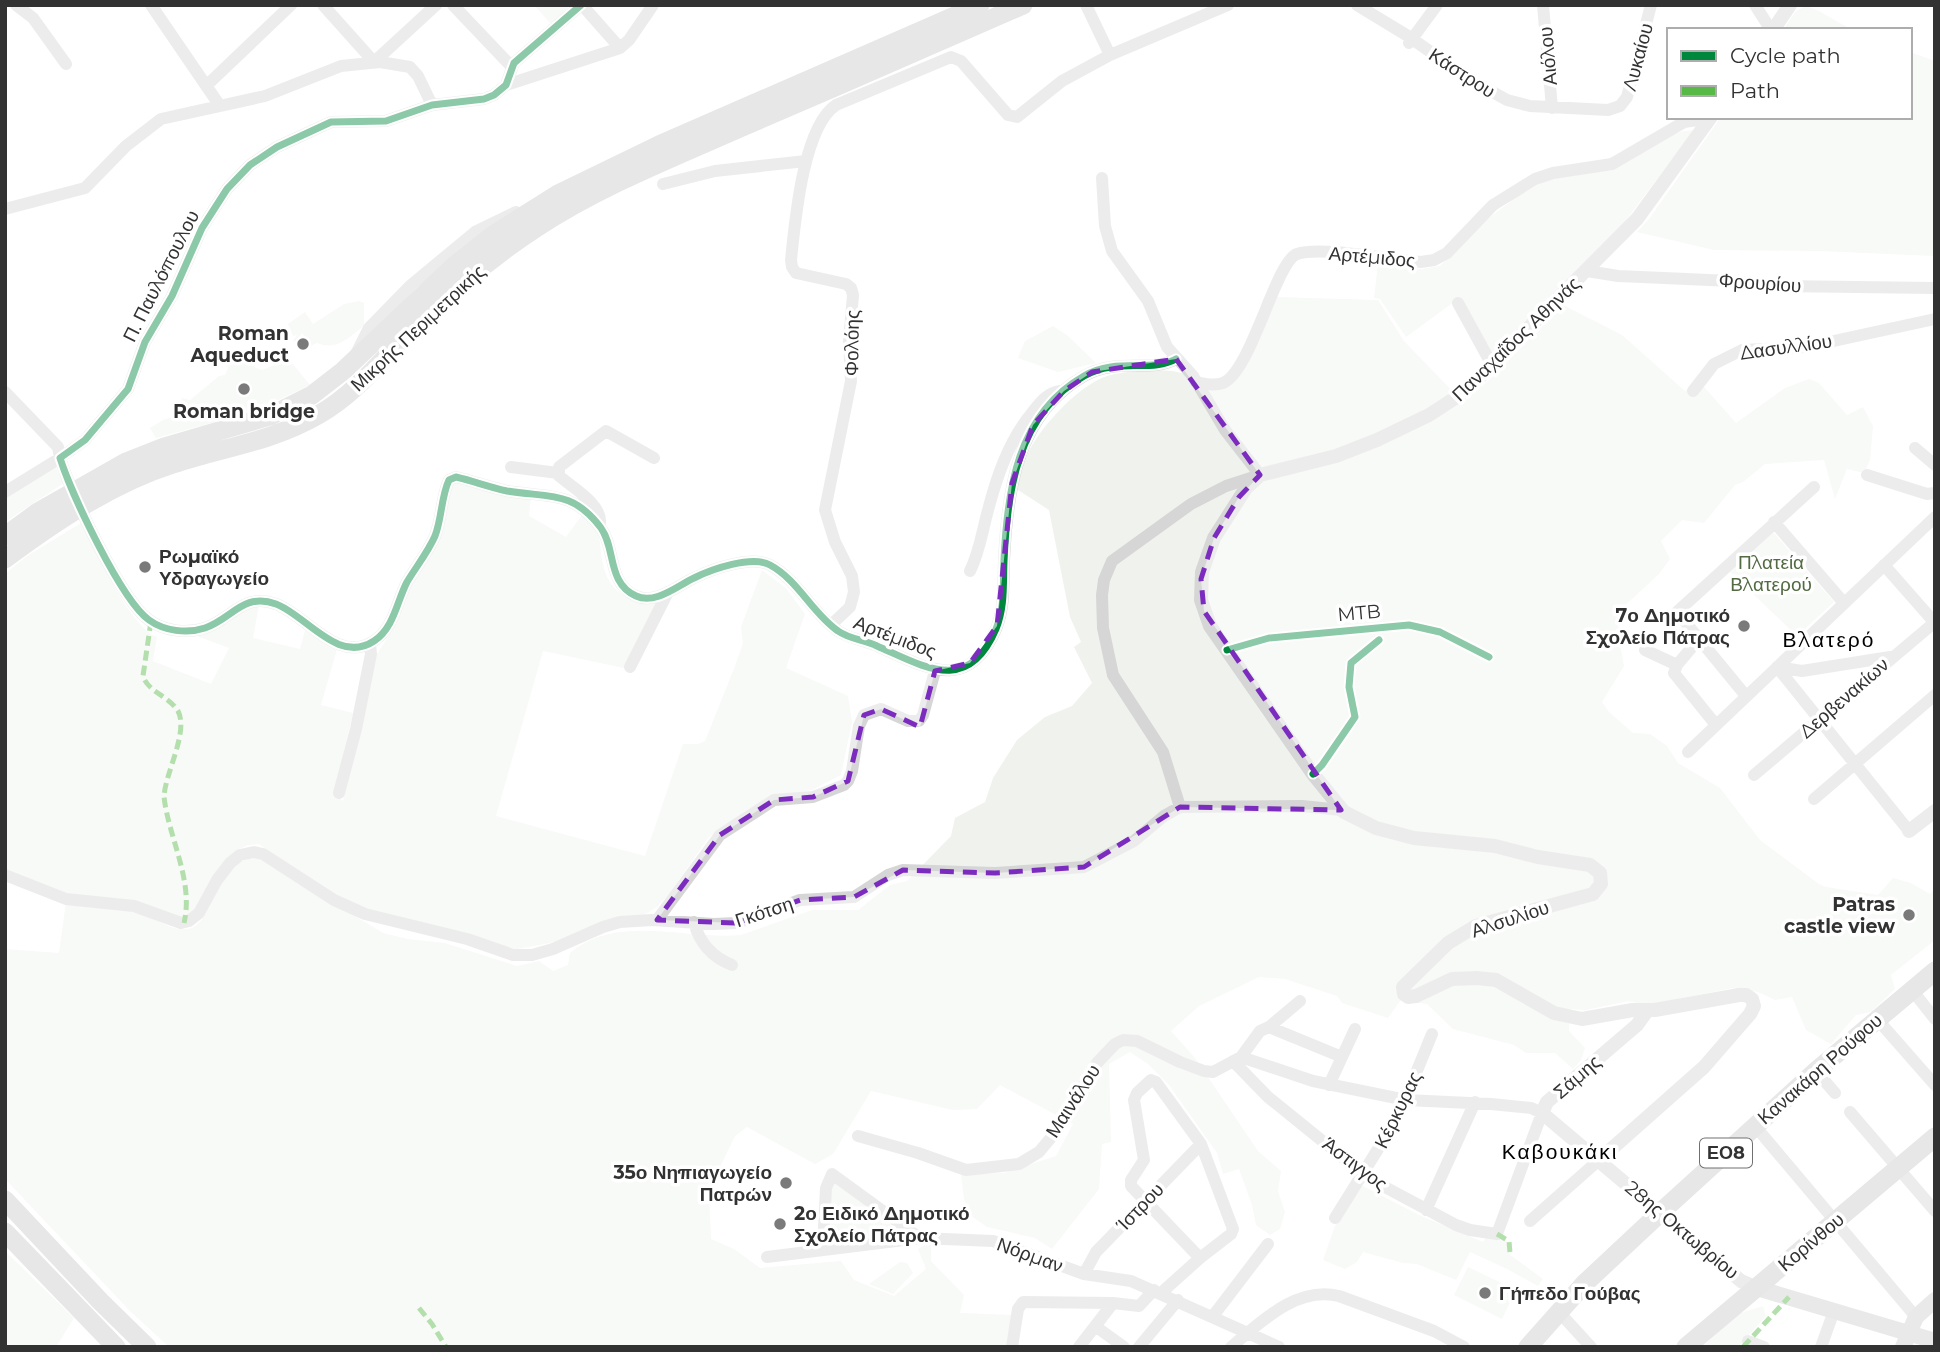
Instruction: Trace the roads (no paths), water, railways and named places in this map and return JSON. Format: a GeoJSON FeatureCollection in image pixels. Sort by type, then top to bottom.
{"type":"FeatureCollection","features":[{"type":"Feature","properties":{"kind":"main road","name":"Μικρής Περιμετρικής"},"geometry":{"type":"LineString","coordinates":[[5,536],[46,508],[137,457],[255,421],[293,406],[320,390],[453,266],[493,235],[549,199],[659,145],[980,5]]}},
{"type":"Feature","properties":{"kind":"main road","name":"Μικρής Περιμετρικής"},"geometry":{"type":"LineString","coordinates":[[5,559],[73,513],[135,478],[172,464],[276,436],[322,413],[359,384],[468,278],[536,228],[578,204],[684,153],[1023,5]]}},
{"type":"Feature","properties":{"kind":"main road","name":"Κανακάρη Ρούφου"},"geometry":{"type":"LineString","coordinates":[[1528,1347],[1590,1278],[1661,1212],[1816,1071],[1935,971]]}},
{"type":"Feature","properties":{"kind":"main road","name":"Κορίνθου"},"geometry":{"type":"LineString","coordinates":[[1686,1347],[1935,1137]]}},
{"type":"Feature","properties":{"kind":"main road"},"geometry":{"type":"LineString","coordinates":[[5,1200],[101,1302],[148,1347]]}},
{"type":"Feature","properties":{"kind":"main road"},"geometry":{"type":"LineString","coordinates":[[5,1232],[116,1347]]}},
{"type":"Feature","properties":{"kind":"main road","name":"28ης Οκτωβρίου"},"geometry":{"type":"LineString","coordinates":[[1757,1288],[1834,1311],[1906,1340],[1935,1341]]}},
{"type":"Feature","properties":{"kind":"main road"},"geometry":{"type":"LineString","coordinates":[[1906,1340],[1916,1317],[1935,1300]]}},
{"type":"Feature","properties":{"kind":"street"},"geometry":{"type":"LineString","coordinates":[[16,5],[33,18],[66,64]]}},
{"type":"Feature","properties":{"kind":"street"},"geometry":{"type":"LineString","coordinates":[[151,5],[220,106]]}},
{"type":"Feature","properties":{"kind":"street"},"geometry":{"type":"LineString","coordinates":[[206,86],[291,5]]}},
{"type":"Feature","properties":{"kind":"street"},"geometry":{"type":"LineString","coordinates":[[323,5],[374,62]]}},
{"type":"Feature","properties":{"kind":"street"},"geometry":{"type":"LineString","coordinates":[[374,62],[436,5]]}},
{"type":"Feature","properties":{"kind":"street"},"geometry":{"type":"LineString","coordinates":[[453,5],[512,66]]}},
{"type":"Feature","properties":{"kind":"street"},"geometry":{"type":"LineString","coordinates":[[506,85],[512,66],[581,5],[623,46],[653,5]]}},
{"type":"Feature","properties":{"kind":"street"},"geometry":{"type":"LineString","coordinates":[[1086,5],[1110,55],[1228,5]]}},
{"type":"Feature","properties":{"kind":"street","name":"Κάστρου"},"geometry":{"type":"LineString","coordinates":[[1357,5],[1500,98],[1552,108],[1608,110],[1620,106]]}},
{"type":"Feature","properties":{"kind":"street"},"geometry":{"type":"LineString","coordinates":[[1411,41],[1437,5]]}},
{"type":"Feature","properties":{"kind":"street","name":"Αιόλου"},"geometry":{"type":"LineString","coordinates":[[1543,5],[1552,108]]}},
{"type":"Feature","properties":{"kind":"street","name":"Λυκαίου"},"geometry":{"type":"LineString","coordinates":[[1620,106],[1630,89],[1651,5]]}},
{"type":"Feature","properties":{"kind":"street"},"geometry":{"type":"LineString","coordinates":[[1755,5],[1771,28]]}},
{"type":"Feature","properties":{"kind":"street"},"geometry":{"type":"LineString","coordinates":[[1773,28],[1790,5]]}},
{"type":"Feature","properties":{"kind":"street","name":"Π. Παυλόπουλου"},"geometry":{"type":"LineString","coordinates":[[5,492],[62,465],[128,389],[145,342],[172,296],[196,238],[217,202],[242,172],[277,146],[331,122],[386,121],[432,105],[484,99],[499,93],[506,85],[623,46]]}},
{"type":"Feature","properties":{"kind":"street","name":"Φολόης"},"geometry":{"type":"LineString","coordinates":[[831,625],[848,610],[854,592],[852,576],[835,542],[825,510],[851,386],[849,341],[853,295],[846,284],[800,274],[792,267],[806,161],[817,128],[833,107],[942,58],[958,59],[1011,116],[1018,116],[1062,81],[1110,55]]}},
{"type":"Feature","properties":{"kind":"street"},"geometry":{"type":"LineString","coordinates":[[5,209],[81,190],[134,139],[161,119],[265,96],[341,66],[374,62],[410,67],[418,76],[432,105]]}},
{"type":"Feature","properties":{"kind":"street","name":"Παναχαΐδος Αθηνάς"},"geometry":{"type":"LineString","coordinates":[[1260,475],[1347,452],[1400,430],[1453,401],[1587,271],[1644,211],[1709,120]]}},
{"type":"Feature","properties":{"kind":"street","name":"Αρτέμιδος"},"geometry":{"type":"LineString","coordinates":[[1196,382],[1220,384],[1234,374],[1264,317],[1284,267],[1296,254],[1317,252],[1421,262],[1434,260],[1450,251],[1493,205],[1535,179],[1553,173],[1616,163],[1684,122],[1709,120]]}},
{"type":"Feature","properties":{"kind":"street"},"geometry":{"type":"LineString","coordinates":[[663,184],[726,170],[806,161]]}},
{"type":"Feature","properties":{"kind":"street"},"geometry":{"type":"LineString","coordinates":[[1101,178],[1105,226],[1117,260],[1148,301],[1164,342],[1196,382],[1225,430],[1260,475],[1226,486],[1191,504],[1112,561],[1104,580],[1102,595],[1103,628],[1113,675],[1163,752],[1180,807],[1302,806],[1341,810]]}},
{"type":"Feature","properties":{"kind":"street","name":"Φρουρίου"},"geometry":{"type":"LineString","coordinates":[[1587,271],[1618,276],[1732,281],[1774,286],[1935,288]]}},
{"type":"Feature","properties":{"kind":"street"},"geometry":{"type":"LineString","coordinates":[[1458,303],[1492,365]]}},
{"type":"Feature","properties":{"kind":"street","name":"Δασυλλίου"},"geometry":{"type":"LineString","coordinates":[[1693,391],[1714,364],[1742,350],[1806,347],[1935,319]]}},
{"type":"Feature","properties":{"kind":"street","name":"Αρτέμιδος"},"geometry":{"type":"LineString","coordinates":[[600,526],[606,536],[614,571],[632,595],[654,598],[697,576],[734,564],[758,561],[784,574],[843,635],[867,642],[934,671],[953,670],[970,663],[986,648],[1003,607],[1008,508],[1019,455],[1038,418],[1064,391],[1084,376],[1100,369],[1162,364],[1176,359]]}},
{"type":"Feature","properties":{"kind":"street"},"geometry":{"type":"LineString","coordinates":[[970,571],[980,547],[993,494],[1013,440],[1041,401],[1053,393],[1064,391]]}},
{"type":"Feature","properties":{"kind":"street"},"geometry":{"type":"LineString","coordinates":[[5,392],[58,447],[62,465],[92,529],[131,601],[151,621],[176,630],[197,630],[209,626],[251,601],[267,601],[283,607],[340,645],[358,646],[370,643],[387,628],[403,590],[434,537],[450,478],[506,490],[561,497],[580,507],[600,526]]}},
{"type":"Feature","properties":{"kind":"street"},"geometry":{"type":"LineString","coordinates":[[558,473],[562,464],[606,431],[654,458]]}},
{"type":"Feature","properties":{"kind":"street"},"geometry":{"type":"LineString","coordinates":[[1915,448],[1935,465]]}},
{"type":"Feature","properties":{"kind":"street"},"geometry":{"type":"LineString","coordinates":[[511,467],[558,473],[601,516],[600,526]]}},
{"type":"Feature","properties":{"kind":"street","name":"Αλσυλίου"},"geometry":{"type":"LineString","coordinates":[[1260,475],[1239,496],[1214,538],[1201,579],[1204,611],[1220,641],[1341,810],[1376,828],[1414,838],[1494,846],[1592,866],[1601,875],[1601,886],[1593,894],[1476,926],[1448,943],[1403,987],[1404,994],[1408,997],[1416,996],[1452,979],[1496,980],[1550,1011],[1571,1018],[1597,1017],[1633,1010],[1647,1011],[1744,995],[1751,998],[1754,1004],[1750,1014],[1704,1067],[1531,1221]]}},
{"type":"Feature","properties":{"kind":"street"},"geometry":{"type":"LineString","coordinates":[[1867,475],[1927,494],[1935,493]]}},
{"type":"Feature","properties":{"kind":"street"},"geometry":{"type":"LineString","coordinates":[[1746,696],[1677,612],[1814,487]]}},
{"type":"Feature","properties":{"kind":"street"},"geometry":{"type":"LineString","coordinates":[[1688,752],[1935,517]]}},
{"type":"Feature","properties":{"kind":"street"},"geometry":{"type":"LineString","coordinates":[[1774,522],[1844,603]]}},
{"type":"Feature","properties":{"kind":"street"},"geometry":{"type":"LineString","coordinates":[[1884,565],[1935,622]]}},
{"type":"Feature","properties":{"kind":"street"},"geometry":{"type":"LineString","coordinates":[[630,667],[668,592]]}},
{"type":"Feature","properties":{"kind":"street","name":"Δερβενακίων"},"geometry":{"type":"LineString","coordinates":[[1754,775],[1890,657],[1935,622]]}},
{"type":"Feature","properties":{"kind":"street"},"geometry":{"type":"LineString","coordinates":[[1698,640],[1677,665],[1674,673],[1716,725]]}},
{"type":"Feature","properties":{"kind":"street"},"geometry":{"type":"LineString","coordinates":[[339,793],[356,729],[371,654],[370,643]]}},
{"type":"Feature","properties":{"kind":"street"},"geometry":{"type":"LineString","coordinates":[[1645,650],[1677,665]]}},
{"type":"Feature","properties":{"kind":"street"},"geometry":{"type":"LineString","coordinates":[[1777,667],[1802,671],[1890,657]]}},
{"type":"Feature","properties":{"kind":"street"},"geometry":{"type":"LineString","coordinates":[[1777,667],[1909,831],[1935,811]]}},
{"type":"Feature","properties":{"kind":"street"},"geometry":{"type":"LineString","coordinates":[[657,920],[720,835],[774,800],[813,797],[844,785],[852,771],[856,736],[864,715],[881,709],[908,721],[916,722],[922,718],[934,671]]}},
{"type":"Feature","properties":{"kind":"street"},"geometry":{"type":"LineString","coordinates":[[1814,799],[1935,695]]}},
{"type":"Feature","properties":{"kind":"street","name":"Γκότση"},"geometry":{"type":"LineString","coordinates":[[5,875],[66,899],[134,906],[176,923],[184,923],[199,913],[230,863],[240,855],[254,852],[263,854],[306,883],[354,909],[399,924],[467,939],[513,955],[525,956],[546,952],[594,930],[620,922],[657,920],[714,925],[737,923],[800,900],[854,897],[888,875],[903,870],[995,873],[1084,867],[1134,841],[1164,816],[1180,807]]}},
{"type":"Feature","properties":{"kind":"street"},"geometry":{"type":"LineString","coordinates":[[694,922],[708,951],[732,965]]}},
{"type":"Feature","properties":{"kind":"street"},"geometry":{"type":"LineString","coordinates":[[1912,990],[1935,1019]]}},
{"type":"Feature","properties":{"kind":"street"},"geometry":{"type":"LineString","coordinates":[[1237,1059],[1260,1031],[1269,1027],[1300,1001]]}},
{"type":"Feature","properties":{"kind":"street","name":"Σάμης"},"geometry":{"type":"LineString","coordinates":[[1497,1234],[1547,1102],[1637,1025],[1647,1011]]}},
{"type":"Feature","properties":{"kind":"street"},"geometry":{"type":"LineString","coordinates":[[1877,1019],[1935,1085]]}},
{"type":"Feature","properties":{"kind":"street"},"geometry":{"type":"LineString","coordinates":[[1269,1027],[1342,1057]]}},
{"type":"Feature","properties":{"kind":"street"},"geometry":{"type":"LineString","coordinates":[[1329,1085],[1356,1029]]}},
{"type":"Feature","properties":{"kind":"street","name":"Κέρκυρας"},"geometry":{"type":"LineString","coordinates":[[1335,1218],[1406,1100],[1432,1034]]}},
{"type":"Feature","properties":{"kind":"street","name":"Μαινάλου"},"geometry":{"type":"LineString","coordinates":[[858,1136],[967,1170],[1019,1164],[1039,1152],[1054,1134],[1097,1063],[1115,1044],[1123,1040],[1137,1041],[1208,1072],[1237,1059]]}},
{"type":"Feature","properties":{"kind":"street","name":"28ης Οκτωβρίου"},"geometry":{"type":"LineString","coordinates":[[1237,1059],[1304,1079],[1406,1100],[1475,1102],[1531,1108],[1542,1112],[1741,1281],[1757,1288]]}},
{"type":"Feature","properties":{"kind":"street","name":"Άστιγγος"},"geometry":{"type":"LineString","coordinates":[[1237,1059],[1268,1097],[1376,1184],[1470,1230],[1497,1234]]}},
{"type":"Feature","properties":{"kind":"street"},"geometry":{"type":"LineString","coordinates":[[1816,1071],[1835,1093]]}},
{"type":"Feature","properties":{"kind":"street"},"geometry":{"type":"LineString","coordinates":[[1012,1347],[1018,1309],[1023,1302],[1113,1303],[1139,1306],[1200,1258],[1232,1231],[1201,1144],[1153,1080],[1148,1081],[1134,1100],[1144,1160],[1131,1183],[1200,1258]]}},
{"type":"Feature","properties":{"kind":"street"},"geometry":{"type":"LineString","coordinates":[[1426,1210],[1475,1102]]}},
{"type":"Feature","properties":{"kind":"street"},"geometry":{"type":"LineString","coordinates":[[1850,1112],[1935,1211]]}},
{"type":"Feature","properties":{"kind":"street"},"geometry":{"type":"LineString","coordinates":[[1755,1126],[1916,1317]]}},
{"type":"Feature","properties":{"kind":"street","name":"Ίστρου"},"geometry":{"type":"LineString","coordinates":[[1084,1274],[1096,1252],[1201,1144]]}},
{"type":"Feature","properties":{"kind":"street"},"geometry":{"type":"LineString","coordinates":[[823,1248],[826,1188],[832,1174],[920,1238]]}},
{"type":"Feature","properties":{"kind":"street","name":"Νόρμαν"},"geometry":{"type":"LineString","coordinates":[[767,1256],[920,1238],[993,1241],[1084,1274],[1130,1281],[1157,1291],[1279,1347]]}},
{"type":"Feature","properties":{"kind":"street"},"geometry":{"type":"LineString","coordinates":[[1213,1316],[1268,1244]]}},
{"type":"Feature","properties":{"kind":"street"},"geometry":{"type":"LineString","coordinates":[[1231,1347],[1282,1306],[1328,1294],[1410,1322],[1457,1345]]}},
{"type":"Feature","properties":{"kind":"street"},"geometry":{"type":"LineString","coordinates":[[1139,1347],[1178,1300]]}},
{"type":"Feature","properties":{"kind":"street"},"geometry":{"type":"LineString","coordinates":[[1079,1347],[1113,1303]]}},
{"type":"Feature","properties":{"kind":"street"},"geometry":{"type":"LineString","coordinates":[[1821,1347],[1834,1311]]}},
{"type":"Feature","properties":{"kind":"street"},"geometry":{"type":"LineString","coordinates":[[1559,1312],[1591,1347]]}},
{"type":"Feature","properties":{"kind":"street"},"geometry":{"type":"LineString","coordinates":[[1095,1326],[1124,1347]]}},
{"type":"Feature","properties":{"kind":"street"},"geometry":{"type":"LineString","coordinates":[[1748,1341],[1763,1347]]}},
{"type":"Feature","properties":{"kind":"place","name":"Roman Aqueduct"},"geometry":{"type":"Point","coordinates":[303,344]}},
{"type":"Feature","properties":{"kind":"place","name":"Roman bridge"},"geometry":{"type":"Point","coordinates":[244,389]}},
{"type":"Feature","properties":{"kind":"place","name":"Ρωμαϊκό Υδραγωγείο"},"geometry":{"type":"Point","coordinates":[145,567]}},
{"type":"Feature","properties":{"kind":"place","name":"7ο Δημοτικό Σχολείο Πάτρας"},"geometry":{"type":"Point","coordinates":[1744,626]}},
{"type":"Feature","properties":{"kind":"place","name":"Patras castle view"},"geometry":{"type":"Point","coordinates":[1909,915]}},
{"type":"Feature","properties":{"kind":"place","name":"35ο Νηπιαγωγείο Πατρών"},"geometry":{"type":"Point","coordinates":[786,1183]}},
{"type":"Feature","properties":{"kind":"place","name":"2ο Ειδικό Δημοτικό Σχολείο Πάτρας"},"geometry":{"type":"Point","coordinates":[780,1224]}},
{"type":"Feature","properties":{"kind":"place","name":"Γήπεδο Γούβας"},"geometry":{"type":"Point","coordinates":[1485,1293]}},
{"type":"Feature","properties":{"kind":"district","name":"Βλατερό"},"geometry":{"type":"Point","coordinates":[1829,639]}},
{"type":"Feature","properties":{"kind":"district","name":"Καβουκάκι"},"geometry":{"type":"Point","coordinates":[1560,1151]}},
{"type":"Feature","properties":{"kind":"park label","name":"Πλατεία Βλατερού"},"geometry":{"type":"Point","coordinates":[1771,573]}}]}
